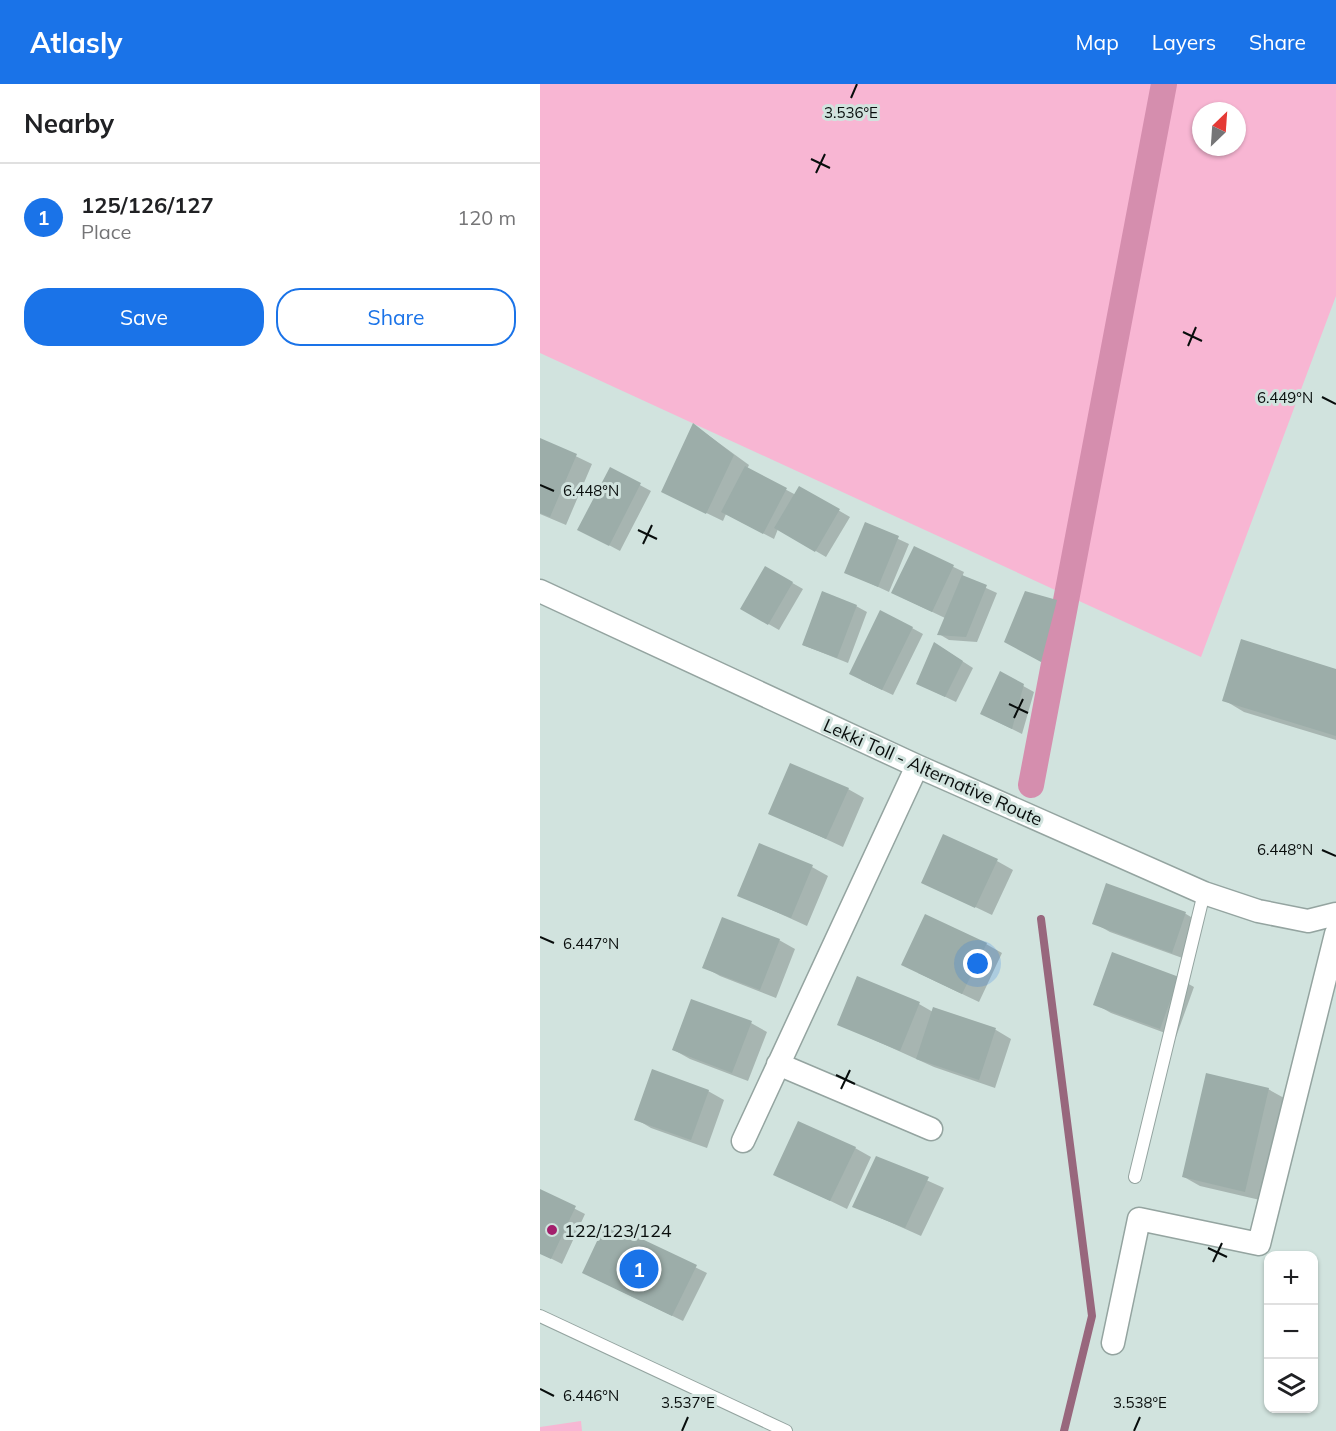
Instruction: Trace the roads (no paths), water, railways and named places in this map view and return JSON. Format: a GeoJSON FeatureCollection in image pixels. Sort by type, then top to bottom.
{"type":"FeatureCollection","features":[{"type":"Feature","properties":{"kind":"street","name":"Lekki Toll - Alternative Route"},"geometry":{"type":"LineString","coordinates":[[540,591],[916,766],[1204,892],[1257,911],[1308,921],[1336,914]]}},
{"type":"Feature","properties":{"kind":"street"},"geometry":{"type":"LineString","coordinates":[[743,1141],[916,766]]}},
{"type":"Feature","properties":{"kind":"street"},"geometry":{"type":"LineString","coordinates":[[1113,1343],[1139,1219],[1259,1244],[1336,934]]}},
{"type":"Feature","properties":{"kind":"street"},"geometry":{"type":"LineString","coordinates":[[778,1064],[932,1129]]}},
{"type":"Feature","properties":{"kind":"lane"},"geometry":{"type":"LineString","coordinates":[[1135,1177],[1204,892]]}},
{"type":"Feature","properties":{"kind":"lane"},"geometry":{"type":"LineString","coordinates":[[540,1316],[786,1431]]}},
{"type":"Feature","properties":{"kind":"waterway"},"geometry":{"type":"LineString","coordinates":[[1031,785],[1164,84]]}},
{"type":"Feature","properties":{"kind":"waterway"},"geometry":{"type":"LineString","coordinates":[[1041,919],[1092,1316],[1064,1431]]}},
{"type":"Feature","properties":{"kind":"place","name":"122/123/124"},"geometry":{"type":"Point","coordinates":[552,1230]}},
{"type":"Feature","properties":{"kind":"place","name":"125/126/127"},"geometry":{"type":"Point","coordinates":[639,1269]}}]}
